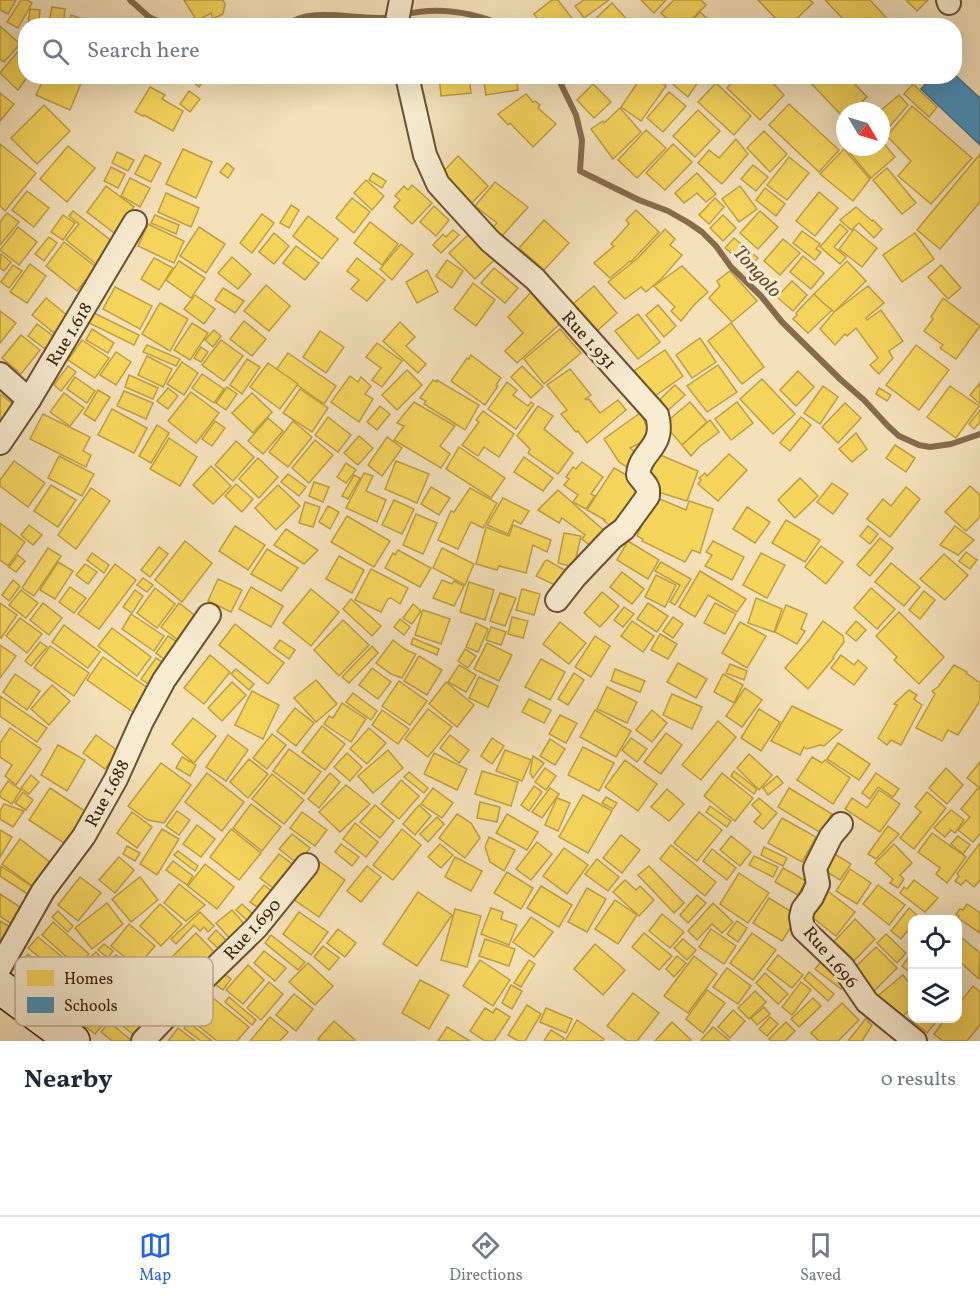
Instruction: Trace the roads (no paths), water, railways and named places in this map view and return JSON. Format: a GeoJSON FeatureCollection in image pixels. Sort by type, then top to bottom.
{"type":"FeatureCollection","features":[{"type":"Feature","properties":{"kind":"main road"},"geometry":{"type":"LineString","coordinates":[[0,987],[15,998]]}},
{"type":"Feature","properties":{"kind":"main road"},"geometry":{"type":"LineString","coordinates":[[53,1026],[73,1041]]}},
{"type":"Feature","properties":{"kind":"street"},"geometry":{"type":"LineString","coordinates":[[398,18],[401,0]]}},
{"type":"Feature","properties":{"kind":"street","name":"Rue 1.931"},"geometry":{"type":"LineString","coordinates":[[409,84],[425,155],[438,184],[490,241],[535,279],[657,415],[660,427],[658,438],[639,468],[638,476],[646,485],[648,496],[624,529],[612,538],[575,577],[557,600]]}},
{"type":"Feature","properties":{"kind":"street","name":"Rue 1.618"},"geometry":{"type":"LineString","coordinates":[[0,443],[29,400],[135,222]]}},
{"type":"Feature","properties":{"kind":"street"},"geometry":{"type":"LineString","coordinates":[[0,374],[29,400]]}},
{"type":"Feature","properties":{"kind":"street","name":"Rue 1.688"},"geometry":{"type":"LineString","coordinates":[[0,967],[43,891],[84,836],[116,779],[142,721],[164,680],[209,615]]}},
{"type":"Feature","properties":{"kind":"street","name":"Rue 1.696"},"geometry":{"type":"LineString","coordinates":[[841,824],[831,836],[815,868],[818,884],[803,909],[801,917],[803,929],[843,967],[867,1002],[915,1041]]}},
{"type":"Feature","properties":{"kind":"street","name":"Rue 1.690"},"geometry":{"type":"LineString","coordinates":[[213,970],[256,928],[307,866]]}},
{"type":"Feature","properties":{"kind":"street","name":"Rue 1.690"},"geometry":{"type":"LineString","coordinates":[[144,1041],[158,1026]]}},
{"type":"Feature","properties":{"kind":"waterway","name":"Tongolo"},"geometry":{"type":"LineString","coordinates":[[130,0],[151,18]]}},
{"type":"Feature","properties":{"kind":"waterway","name":"Tongolo"},"geometry":{"type":"LineString","coordinates":[[404,15],[442,11],[481,18]]}},
{"type":"Feature","properties":{"kind":"waterway","name":"Tongolo"},"geometry":{"type":"LineString","coordinates":[[300,18],[320,15],[373,18]]}},
{"type":"Feature","properties":{"kind":"waterway","name":"Tongolo"},"geometry":{"type":"LineString","coordinates":[[383,18],[394,17]]}},
{"type":"Feature","properties":{"kind":"waterway","name":"Tongolo"},"geometry":{"type":"LineString","coordinates":[[373,18],[383,18]]}},
{"type":"Feature","properties":{"kind":"waterway","name":"Tongolo"},"geometry":{"type":"LineString","coordinates":[[561,84],[576,115],[582,140],[580,171],[639,200],[668,211],[702,232],[782,322],[899,436],[930,447],[951,444],[980,434]]}}]}
